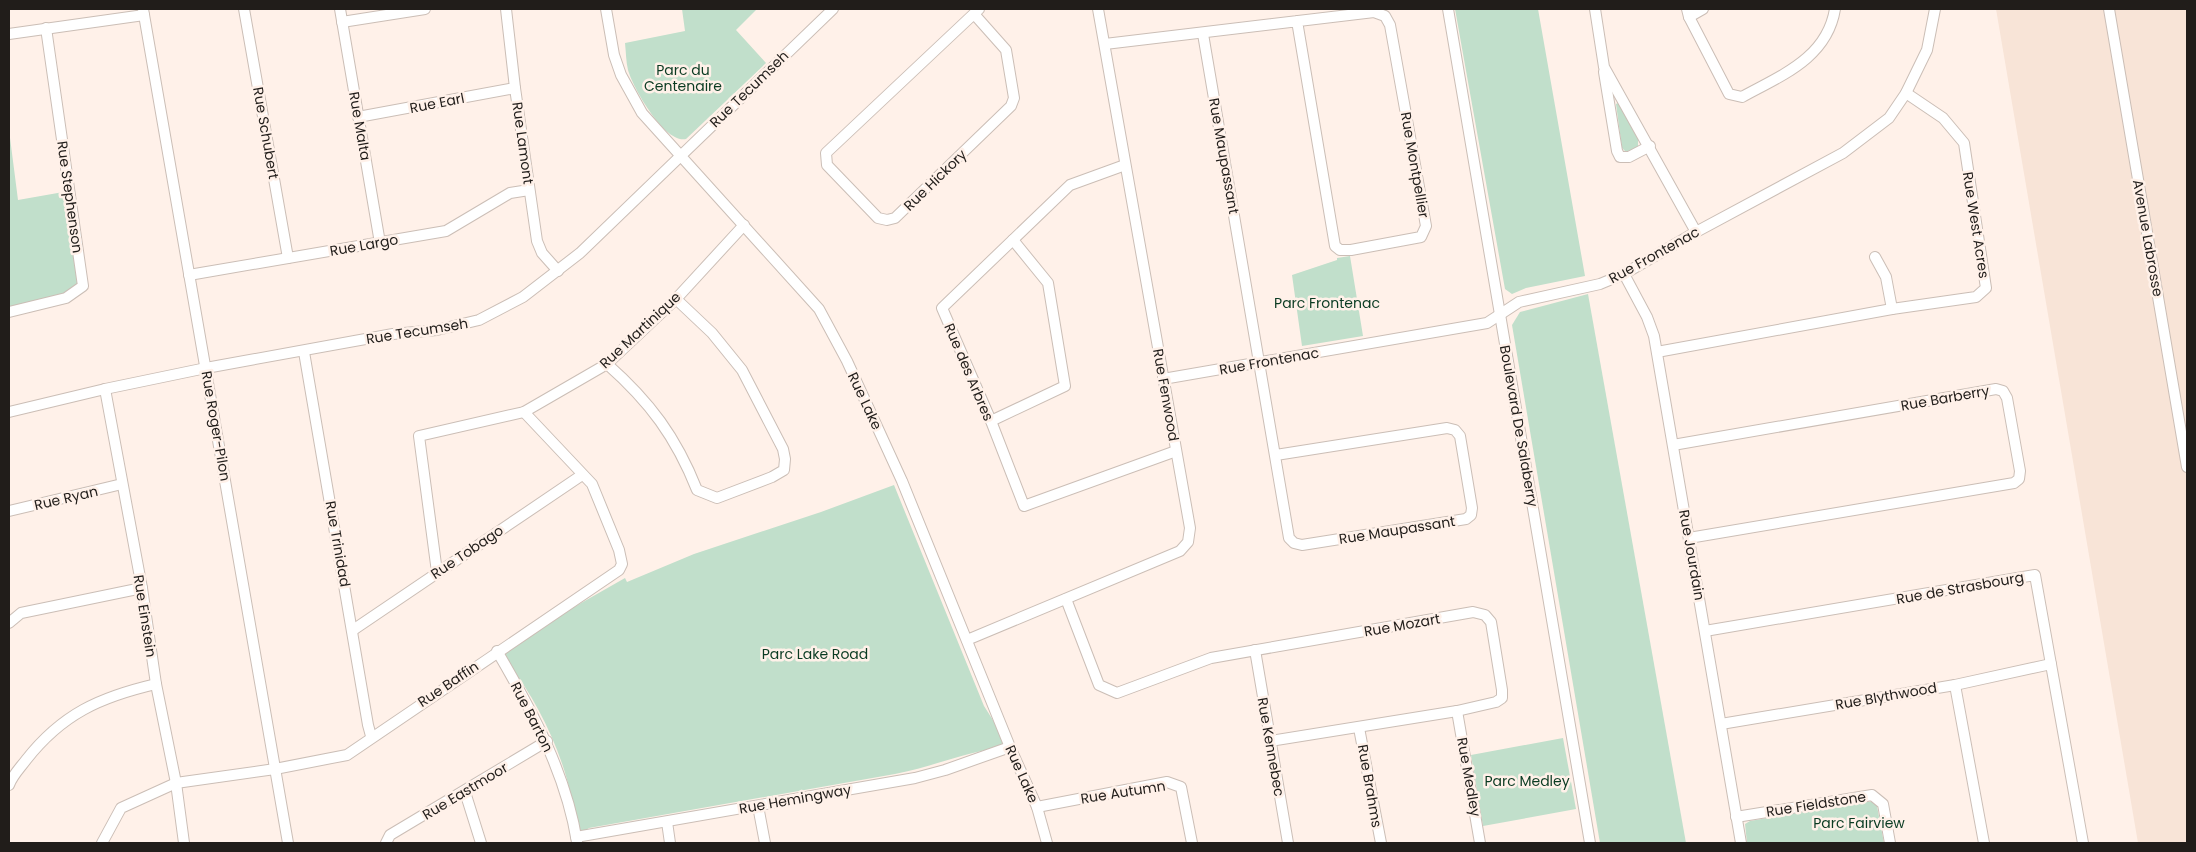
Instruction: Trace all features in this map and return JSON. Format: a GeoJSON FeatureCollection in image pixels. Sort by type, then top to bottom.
{"type":"FeatureCollection","features":[{"type":"Feature","properties":{"kind":"street","name":"Rue Schubert"},"geometry":{"type":"LineString","coordinates":[[244,9],[288,258]]}},
{"type":"Feature","properties":{"kind":"street","name":"Rue Malta"},"geometry":{"type":"LineString","coordinates":[[340,9],[380,242]]}},
{"type":"Feature","properties":{"kind":"street"},"geometry":{"type":"LineString","coordinates":[[342,22],[425,9]]}},
{"type":"Feature","properties":{"kind":"street","name":"Rue Lamont"},"geometry":{"type":"LineString","coordinates":[[506,9],[515,88],[537,241],[542,253],[558,271]]}},
{"type":"Feature","properties":{"kind":"street","name":"Rue Lake"},"geometry":{"type":"LineString","coordinates":[[606,9],[614,54],[625,82],[642,113],[819,309],[847,361],[902,482],[1010,747],[1037,807],[1047,843]]}},
{"type":"Feature","properties":{"kind":"street","name":"Rue Tecumseh"},"geometry":{"type":"LineString","coordinates":[[9,412],[105,388],[206,368],[304,352],[393,334],[437,330],[479,320],[523,297],[580,253],[833,9]]}},
{"type":"Feature","properties":{"kind":"street","name":"Rue Fenwood"},"geometry":{"type":"LineString","coordinates":[[967,640],[1180,552],[1188,542],[1190,528],[1098,9]]}},
{"type":"Feature","properties":{"kind":"street","name":"Boulevard De Salaberry"},"geometry":{"type":"LineString","coordinates":[[1448,9],[1590,843]]}},
{"type":"Feature","properties":{"kind":"street"},"geometry":{"type":"LineString","coordinates":[[1595,9],[1617,151],[1620,157],[1625,158],[1650,146]]}},
{"type":"Feature","properties":{"kind":"street"},"geometry":{"type":"LineString","coordinates":[[1703,9],[1688,13],[1729,94],[1742,97],[1806,61],[1823,42],[1834,19],[1835,9]]}},
{"type":"Feature","properties":{"kind":"street","name":"Rue Frontenac"},"geometry":{"type":"LineString","coordinates":[[1163,379],[1487,324],[1519,302],[1600,284],[1624,274],[1696,232],[1843,153],[1889,118],[1906,93],[1928,50],[1934,9]]}},
{"type":"Feature","properties":{"kind":"street","name":"Avenue Labrosse"},"geometry":{"type":"LineString","coordinates":[[2109,9],[2187,467]]}},
{"type":"Feature","properties":{"kind":"street","name":"Rue Hickory"},"geometry":{"type":"LineString","coordinates":[[977,11],[1006,50],[1014,98],[1011,106],[894,218],[887,220],[878,218],[827,165],[826,153],[977,11]]}},
{"type":"Feature","properties":{"kind":"street"},"geometry":{"type":"LineString","coordinates":[[9,34],[143,12]]}},
{"type":"Feature","properties":{"kind":"street","name":"Rue Roger-Pilon"},"geometry":{"type":"LineString","coordinates":[[143,12],[222,452],[262,704],[288,843]]}},
{"type":"Feature","properties":{"kind":"street","name":"Rue Montpellier"},"geometry":{"type":"LineString","coordinates":[[1105,44],[1203,34],[1297,21],[1374,12],[1384,16],[1390,25],[1426,226],[1421,237],[1351,250],[1340,250],[1335,246],[1297,21]]}},
{"type":"Feature","properties":{"kind":"street","name":"Rue Stephenson"},"geometry":{"type":"LineString","coordinates":[[9,312],[66,298],[83,286],[46,28]]}},
{"type":"Feature","properties":{"kind":"street","name":"Rue Maupassant"},"geometry":{"type":"LineString","coordinates":[[1203,34],[1289,538],[1294,543],[1302,545],[1466,519],[1471,515],[1472,508],[1460,436],[1455,430],[1448,428],[1276,455]]}},
{"type":"Feature","properties":{"kind":"street"},"geometry":{"type":"LineString","coordinates":[[1604,67],[1650,146],[1696,232]]}},
{"type":"Feature","properties":{"kind":"street","name":"Rue Earl"},"geometry":{"type":"LineString","coordinates":[[358,117],[515,88]]}},
{"type":"Feature","properties":{"kind":"street","name":"Rue West Acres"},"geometry":{"type":"LineString","coordinates":[[1657,352],[1892,309],[1976,297],[1986,288],[1964,143],[1943,118],[1906,93]]}},
{"type":"Feature","properties":{"kind":"street","name":"Rue des Arbres"},"geometry":{"type":"LineString","coordinates":[[1125,165],[1070,186],[942,308],[991,421],[1024,506],[1176,450]]}},
{"type":"Feature","properties":{"kind":"street","name":"Rue Largo"},"geometry":{"type":"LineString","coordinates":[[190,275],[446,231],[456,228],[510,193],[529,190]]}},
{"type":"Feature","properties":{"kind":"street","name":"Rue Martinique"},"geometry":{"type":"LineString","coordinates":[[437,572],[419,436],[524,412],[607,364],[676,299],[744,225]]}},
{"type":"Feature","properties":{"kind":"street"},"geometry":{"type":"LineString","coordinates":[[991,421],[1065,386],[1048,283],[1013,240]]}},
{"type":"Feature","properties":{"kind":"street"},"geometry":{"type":"LineString","coordinates":[[1875,257],[1886,277],[1892,309]]}},
{"type":"Feature","properties":{"kind":"street","name":"Rue Jourdain"},"geometry":{"type":"LineString","coordinates":[[1624,274],[1649,321],[1657,352],[1741,843]]}},
{"type":"Feature","properties":{"kind":"street"},"geometry":{"type":"LineString","coordinates":[[607,364],[638,394],[667,428],[686,463],[697,490],[717,498],[772,477],[784,470],[786,459],[783,449],[742,370],[712,333],[676,299]]}},
{"type":"Feature","properties":{"kind":"street","name":"Rue Trinidad"},"geometry":{"type":"LineString","coordinates":[[304,352],[368,725],[372,736]]}},
{"type":"Feature","properties":{"kind":"street","name":"Rue Einstein"},"geometry":{"type":"LineString","coordinates":[[105,388],[142,588],[156,684],[176,783],[184,843]]}},
{"type":"Feature","properties":{"kind":"street","name":"Rue Barberry"},"geometry":{"type":"LineString","coordinates":[[1673,445],[1996,389],[2003,391],[2007,398],[2020,471],[2018,480],[2014,483],[1689,538]]}},
{"type":"Feature","properties":{"kind":"street","name":"Rue Baffin"},"geometry":{"type":"LineString","coordinates":[[102,843],[121,808],[176,783],[346,755],[620,568],[620,550],[592,484],[524,412]]}},
{"type":"Feature","properties":{"kind":"street","name":"Rue Tobago"},"geometry":{"type":"LineString","coordinates":[[353,630],[582,475]]}},
{"type":"Feature","properties":{"kind":"street","name":"Rue Ryan"},"geometry":{"type":"LineString","coordinates":[[9,511],[122,484]]}},
{"type":"Feature","properties":{"kind":"street","name":"Rue de Strasbourg"},"geometry":{"type":"LineString","coordinates":[[1705,631],[2035,576],[2083,843]]}},
{"type":"Feature","properties":{"kind":"street"},"geometry":{"type":"LineString","coordinates":[[9,623],[21,612],[142,588]]}},
{"type":"Feature","properties":{"kind":"street","name":"Rue Mozart"},"geometry":{"type":"LineString","coordinates":[[1066,599],[1099,685],[1117,693],[1212,658],[1473,612],[1485,615],[1491,622],[1502,690],[1502,698],[1496,702],[1457,711],[1359,728],[1270,741]]}},
{"type":"Feature","properties":{"kind":"street","name":"Rue Kennebec"},"geometry":{"type":"LineString","coordinates":[[1255,650],[1288,843]]}},
{"type":"Feature","properties":{"kind":"street","name":"Rue Barton"},"geometry":{"type":"LineString","coordinates":[[497,651],[547,741],[577,840]]}},
{"type":"Feature","properties":{"kind":"street","name":"Rue Blythwood"},"geometry":{"type":"LineString","coordinates":[[1721,724],[1955,685],[2052,664]]}},
{"type":"Feature","properties":{"kind":"street"},"geometry":{"type":"LineString","coordinates":[[9,782],[56,726],[83,708],[120,692],[156,684]]}},
{"type":"Feature","properties":{"kind":"street"},"geometry":{"type":"LineString","coordinates":[[1955,685],[1984,843]]}},
{"type":"Feature","properties":{"kind":"street","name":"Rue Medley"},"geometry":{"type":"LineString","coordinates":[[1457,711],[1480,843]]}},
{"type":"Feature","properties":{"kind":"street","name":"Rue Brahms"},"geometry":{"type":"LineString","coordinates":[[1359,728],[1380,843]]}},
{"type":"Feature","properties":{"kind":"street","name":"Rue Eastmoor"},"geometry":{"type":"LineString","coordinates":[[386,843],[390,835],[465,792],[547,741]]}},
{"type":"Feature","properties":{"kind":"street","name":"Rue Hemingway"},"geometry":{"type":"LineString","coordinates":[[577,840],[927,775],[1010,747]]}},
{"type":"Feature","properties":{"kind":"street","name":"Rue Autumn"},"geometry":{"type":"LineString","coordinates":[[1037,807],[1166,782],[1181,786],[1192,843]]}},
{"type":"Feature","properties":{"kind":"street"},"geometry":{"type":"LineString","coordinates":[[465,792],[481,843]]}},
{"type":"Feature","properties":{"kind":"street","name":"Rue Fieldstone"},"geometry":{"type":"LineString","coordinates":[[1736,817],[1872,795],[1883,804],[1890,843]]}},
{"type":"Feature","properties":{"kind":"street"},"geometry":{"type":"LineString","coordinates":[[758,806],[765,843]]}},
{"type":"Feature","properties":{"kind":"street"},"geometry":{"type":"LineString","coordinates":[[667,822],[670,843]]}},
{"type":"Feature","properties":{"kind":"shaded area"},"geometry":{"type":"Polygon","coordinates":[[[1996,9],[2187,9],[2187,843],[2138,843],[1996,9]]]}},
{"type":"Feature","properties":{"kind":"green space","name":"Parc du Centenaire"},"geometry":{"type":"Polygon","coordinates":[[[682,9],[757,9],[736,30],[766,63],[686,139],[678,138],[669,133],[643,101],[628,70],[625,43],[685,31],[682,9]]]}},
{"type":"Feature","properties":{"kind":"green space"},"geometry":{"type":"Polygon","coordinates":[[[1455,9],[1538,9],[1585,276],[1526,288],[1512,294],[1505,289],[1455,9]]]}},
{"type":"Feature","properties":{"kind":"green space"},"geometry":{"type":"Polygon","coordinates":[[[1618,103],[1638,139],[1638,147],[1627,153],[1622,148],[1616,104],[1618,103]]]}},
{"type":"Feature","properties":{"kind":"green space"},"geometry":{"type":"Polygon","coordinates":[[[9,130],[18,200],[69,191],[83,286],[66,298],[9,312],[9,130]]]}},
{"type":"Feature","properties":{"kind":"green space","name":"Parc Frontenac"},"geometry":{"type":"Polygon","coordinates":[[[1350,256],[1363,336],[1302,346],[1292,275],[1337,260],[1337,258],[1350,256]]]}},
{"type":"Feature","properties":{"kind":"green space"},"geometry":{"type":"Polygon","coordinates":[[[1588,294],[1686,843],[1600,843],[1512,325],[1520,312],[1588,294]]]}},
{"type":"Feature","properties":{"kind":"green space","name":"Parc Lake Road"},"geometry":{"type":"Polygon","coordinates":[[[894,485],[984,706],[1010,747],[981,751],[895,774],[589,828],[576,837],[569,788],[562,762],[552,737],[527,690],[497,651],[625,578],[627,582],[694,554],[821,512],[894,485]]]}},
{"type":"Feature","properties":{"kind":"green space","name":"Parc Medley"},"geometry":{"type":"Polygon","coordinates":[[[1563,738],[1576,809],[1483,826],[1471,755],[1563,738]]]}},
{"type":"Feature","properties":{"kind":"green space","name":"Parc Fairview"},"geometry":{"type":"Polygon","coordinates":[[[1865,801],[1873,802],[1877,806],[1884,843],[1747,843],[1745,824],[1750,821],[1865,801]]]}}]}
